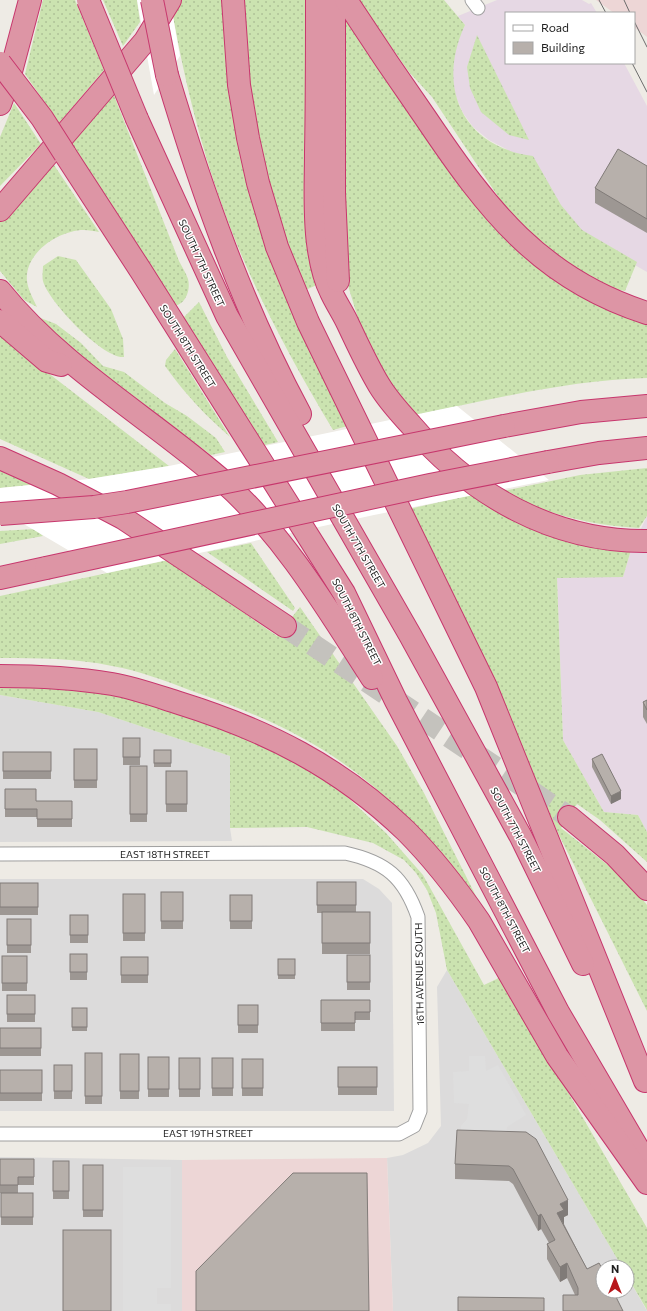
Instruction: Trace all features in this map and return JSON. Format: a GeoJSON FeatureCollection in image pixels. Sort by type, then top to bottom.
{"type":"FeatureCollection","features":[{"type":"Feature","properties":{"kind":"highway"},"geometry":{"type":"LineString","coordinates":[[0,104],[9,79],[30,0]]}},
{"type":"Feature","properties":{"kind":"highway","name":"SOUTH 7TH STREET"},"geometry":{"type":"LineString","coordinates":[[88,0],[137,119],[227,316],[410,635],[521,837],[599,996],[646,1083]]}},
{"type":"Feature","properties":{"kind":"highway"},"geometry":{"type":"LineString","coordinates":[[152,0],[167,75],[200,180],[256,325],[410,635]]}},
{"type":"Feature","properties":{"kind":"highway"},"geometry":{"type":"LineString","coordinates":[[0,210],[145,41],[170,0]]}},
{"type":"Feature","properties":{"kind":"highway"},"geometry":{"type":"LineString","coordinates":[[233,0],[239,85],[248,138],[258,183],[277,247],[308,322],[486,687],[646,1083]]}},
{"type":"Feature","properties":{"kind":"highway"},"geometry":{"type":"LineString","coordinates":[[317,0],[316,200],[318,244],[331,292],[343,312],[364,359],[380,387],[396,409],[423,440],[454,470],[491,497],[530,516],[570,530],[640,541]]}},
{"type":"Feature","properties":{"kind":"highway"},"geometry":{"type":"LineString","coordinates":[[334,0],[336,271],[343,312]]}},
{"type":"Feature","properties":{"kind":"highway"},"geometry":{"type":"LineString","coordinates":[[346,0],[398,79],[464,174],[510,228],[543,258],[575,280],[606,298],[647,313]]}},
{"type":"Feature","properties":{"kind":"highway","name":"SOUTH 8TH STREET"},"geometry":{"type":"LineString","coordinates":[[0,63],[42,118],[344,593],[396,702],[558,1012],[647,1164]]}},
{"type":"Feature","properties":{"kind":"highway"},"geometry":{"type":"LineString","coordinates":[[0,291],[10,321],[81,372],[208,468],[247,504],[277,537],[321,600],[430,766]]}},
{"type":"Feature","properties":{"kind":"highway"},"geometry":{"type":"LineString","coordinates":[[0,514],[94,507],[126,502],[504,426],[581,412],[647,406]]}},
{"type":"Feature","properties":{"kind":"highway"},"geometry":{"type":"LineString","coordinates":[[0,578],[485,474],[599,453],[647,448]]}},
{"type":"Feature","properties":{"kind":"highway"},"geometry":{"type":"LineString","coordinates":[[0,458],[123,518],[285,626]]}},
{"type":"Feature","properties":{"kind":"highway"},"geometry":{"type":"LineString","coordinates":[[0,572],[46,568]]}},
{"type":"Feature","properties":{"kind":"highway"},"geometry":{"type":"LineString","coordinates":[[0,676],[43,677],[113,685],[144,692],[217,715],[259,732],[297,751],[341,778],[382,810],[422,848],[464,900],[502,959],[557,1056],[647,1183]]}},
{"type":"Feature","properties":{"kind":"highway"},"geometry":{"type":"LineString","coordinates":[[569,817],[615,855],[647,889]]}},
{"type":"Feature","properties":{"kind":"street","name":"EAST 18TH STREET"},"geometry":{"type":"LineString","coordinates":[[0,854],[329,853]]}},
{"type":"Feature","properties":{"kind":"street","name":"16TH AVENUE SOUTH"},"geometry":{"type":"LineString","coordinates":[[329,853],[345,853],[367,858],[384,868],[399,880],[412,898],[418,917],[420,1110],[414,1126]]}},
{"type":"Feature","properties":{"kind":"street","name":"EAST 19TH STREET"},"geometry":{"type":"LineString","coordinates":[[0,1134],[399,1134],[414,1126]]}},
{"type":"Feature","properties":{"kind":"shaded area"},"geometry":{"type":"Polygon","coordinates":[[[497,0],[582,0],[589,4],[591,3],[596,12],[505,12],[505,64],[625,64],[647,106],[647,272],[577,232],[506,149],[489,140],[473,127],[463,113],[456,97],[452,80],[457,42],[465,25],[458,16],[497,0]]]}},
{"type":"Feature","properties":{"kind":"shaded area"},"geometry":{"type":"Polygon","coordinates":[[[596,0],[647,0],[647,37],[635,28],[635,12],[613,12],[596,0]]]}},
{"type":"Feature","properties":{"kind":"shaded area"},"geometry":{"type":"Polygon","coordinates":[[[647,516],[647,832],[638,815],[604,812],[563,740],[557,577],[623,577],[631,550],[647,516]]]}},
{"type":"Feature","properties":{"kind":"shaded area"},"geometry":{"type":"Polygon","coordinates":[[[0,695],[98,712],[230,756],[230,828],[232,841],[0,842],[0,695]]]}},
{"type":"Feature","properties":{"kind":"shaded area"},"geometry":{"type":"Polygon","coordinates":[[[0,879],[363,879],[379,889],[392,903],[394,1111],[0,1111],[0,879]]]}},
{"type":"Feature","properties":{"kind":"shaded area"},"geometry":{"type":"Polygon","coordinates":[[[447,970],[617,1259],[595,1259],[595,1299],[635,1299],[635,1290],[647,1311],[393,1311],[387,1158],[403,1155],[428,1143],[441,1126],[437,987],[447,970]]]}},
{"type":"Feature","properties":{"kind":"shaded area"},"geometry":{"type":"Polygon","coordinates":[[[469,1056],[485,1056],[486,1071],[498,1065],[526,1115],[507,1127],[506,1141],[461,1141],[461,1126],[467,1119],[469,1104],[454,1103],[453,1072],[469,1071],[469,1056]]]}},
{"type":"Feature","properties":{"kind":"shaded area"},"geometry":{"type":"Polygon","coordinates":[[[0,1157],[182,1160],[182,1311],[0,1311],[0,1157]]]}},
{"type":"Feature","properties":{"kind":"shaded area"},"geometry":{"type":"Polygon","coordinates":[[[387,1158],[393,1311],[182,1311],[182,1160],[387,1158]]]}},
{"type":"Feature","properties":{"kind":"shaded area"},"geometry":{"type":"Polygon","coordinates":[[[123,1167],[171,1167],[171,1288],[157,1288],[157,1304],[171,1304],[171,1311],[123,1311],[123,1167]]]}},
{"type":"Feature","properties":{"kind":"green space"},"geometry":{"type":"Polygon","coordinates":[[[43,0],[75,0],[104,70],[59,123],[25,74],[43,0]]]}},
{"type":"Feature","properties":{"kind":"green space"},"geometry":{"type":"Polygon","coordinates":[[[103,0],[137,0],[140,22],[123,46],[103,0]]]}},
{"type":"Feature","properties":{"kind":"green space"},"geometry":{"type":"Polygon","coordinates":[[[178,0],[227,0],[234,103],[351,425],[333,430],[287,350],[259,294],[234,237],[207,160],[187,86],[172,11],[178,0]]]}},
{"type":"Feature","properties":{"kind":"green space"},"geometry":{"type":"Polygon","coordinates":[[[241,0],[307,0],[319,284],[301,292],[253,129],[241,0]]]}},
{"type":"Feature","properties":{"kind":"green space"},"geometry":{"type":"Polygon","coordinates":[[[358,0],[444,0],[465,25],[457,48],[453,70],[455,91],[462,110],[473,127],[488,140],[509,150],[533,156],[561,205],[582,230],[637,262],[625,291],[608,288],[547,250],[511,216],[432,97],[409,72],[358,0]]]}},
{"type":"Feature","properties":{"kind":"green space"},"geometry":{"type":"Polygon","coordinates":[[[342,12],[460,186],[475,206],[508,242],[526,259],[546,274],[570,288],[647,321],[647,378],[558,387],[499,397],[411,416],[368,351],[346,279],[342,12]]]}},
{"type":"Feature","properties":{"kind":"green space"},"geometry":{"type":"Polygon","coordinates":[[[477,35],[529,140],[509,135],[481,112],[470,88],[467,67],[477,35]]]}},
{"type":"Feature","properties":{"kind":"green space"},"geometry":{"type":"Polygon","coordinates":[[[113,93],[179,261],[188,279],[188,293],[184,301],[177,305],[172,306],[70,141],[113,93]]]}},
{"type":"Feature","properties":{"kind":"green space"},"geometry":{"type":"Polygon","coordinates":[[[14,103],[41,144],[0,186],[0,137],[14,103]]]}},
{"type":"Feature","properties":{"kind":"green space"},"geometry":{"type":"Polygon","coordinates":[[[52,162],[99,232],[84,230],[64,234],[45,245],[37,253],[31,261],[27,281],[37,307],[24,300],[0,271],[0,222],[52,162]]]}},
{"type":"Feature","properties":{"kind":"green space"},"geometry":{"type":"Polygon","coordinates":[[[58,256],[76,260],[111,309],[123,339],[124,357],[115,355],[103,349],[90,339],[65,314],[47,290],[43,281],[43,266],[58,256]]]}},
{"type":"Feature","properties":{"kind":"green space"},"geometry":{"type":"Polygon","coordinates":[[[199,302],[227,357],[278,442],[260,446],[182,319],[199,302]]]}},
{"type":"Feature","properties":{"kind":"green space"},"geometry":{"type":"Polygon","coordinates":[[[38,317],[56,324],[81,343],[103,366],[124,372],[165,403],[187,416],[216,438],[225,452],[211,455],[78,354],[38,317]]]}},
{"type":"Feature","properties":{"kind":"green space"},"geometry":{"type":"Polygon","coordinates":[[[0,334],[30,359],[169,466],[89,479],[0,439],[0,334]]]}},
{"type":"Feature","properties":{"kind":"green space"},"geometry":{"type":"Polygon","coordinates":[[[175,349],[230,437],[196,404],[165,366],[166,360],[175,349]]]}},
{"type":"Feature","properties":{"kind":"green space"},"geometry":{"type":"Polygon","coordinates":[[[647,468],[647,516],[639,528],[621,527],[569,517],[536,506],[503,491],[580,475],[647,468]]]}},
{"type":"Feature","properties":{"kind":"green space"},"geometry":{"type":"Polygon","coordinates":[[[0,471],[32,485],[0,488],[0,471]]]}},
{"type":"Feature","properties":{"kind":"green space"},"geometry":{"type":"Polygon","coordinates":[[[471,495],[502,514],[631,550],[623,577],[557,578],[563,740],[604,812],[638,815],[647,832],[647,862],[600,820],[577,804],[561,828],[628,881],[647,905],[647,1011],[558,833],[517,737],[409,509],[471,495]]]}},
{"type":"Feature","properties":{"kind":"green space"},"geometry":{"type":"Polygon","coordinates":[[[35,529],[43,536],[0,544],[0,531],[35,529]]]}},
{"type":"Feature","properties":{"kind":"green space"},"geometry":{"type":"Polygon","coordinates":[[[251,543],[295,608],[293,611],[207,552],[251,543]]]}},
{"type":"Feature","properties":{"kind":"green space"},"geometry":{"type":"Polygon","coordinates":[[[168,560],[277,636],[300,607],[397,746],[424,793],[479,902],[415,827],[388,799],[331,755],[287,730],[241,709],[163,680],[122,668],[98,663],[70,660],[0,658],[0,596],[168,560]]]}},
{"type":"Feature","properties":{"kind":"green space"},"geometry":{"type":"Polygon","coordinates":[[[0,686],[75,690],[112,695],[159,706],[262,744],[315,773],[343,793],[386,833],[423,875],[484,985],[501,977],[647,1228],[647,1310],[635,1290],[635,1259],[617,1259],[447,970],[436,913],[427,890],[416,873],[404,860],[373,843],[307,827],[230,828],[230,756],[98,712],[0,695],[0,686]]]}},
{"type":"Feature","properties":{"kind":"pier"},"geometry":{"type":"Polygon","coordinates":[[[137,0],[170,0],[180,56],[154,95],[137,0]]]}},
{"type":"Feature","properties":{"kind":"pier"},"geometry":{"type":"Polygon","coordinates":[[[457,406],[549,480],[374,515],[107,573],[0,510],[0,488],[89,479],[169,466],[457,406]]]}},
{"type":"Feature","properties":{"kind":"building"},"geometry":{"type":"Polygon","coordinates":[[[618,149],[647,166],[647,219],[595,188],[618,149]]]}},
{"type":"Feature","properties":{"kind":"building"},"geometry":{"type":"Polygon","coordinates":[[[647,700],[647,710],[643,702],[647,700]]]}},
{"type":"Feature","properties":{"kind":"building"},"geometry":{"type":"Polygon","coordinates":[[[123,738],[140,738],[140,757],[123,757],[123,738]]]}},
{"type":"Feature","properties":{"kind":"building"},"geometry":{"type":"Polygon","coordinates":[[[74,749],[97,749],[97,780],[74,780],[74,749]]]}},
{"type":"Feature","properties":{"kind":"building"},"geometry":{"type":"Polygon","coordinates":[[[154,750],[171,750],[171,763],[154,763],[154,750]]]}},
{"type":"Feature","properties":{"kind":"building"},"geometry":{"type":"Polygon","coordinates":[[[3,752],[51,752],[51,771],[3,771],[3,752]]]}},
{"type":"Feature","properties":{"kind":"building"},"geometry":{"type":"Polygon","coordinates":[[[602,754],[621,791],[611,796],[592,759],[602,754]]]}},
{"type":"Feature","properties":{"kind":"building"},"geometry":{"type":"Polygon","coordinates":[[[130,766],[147,766],[147,814],[130,814],[130,766]]]}},
{"type":"Feature","properties":{"kind":"building"},"geometry":{"type":"Polygon","coordinates":[[[166,771],[187,771],[187,804],[166,804],[166,771]]]}},
{"type":"Feature","properties":{"kind":"building"},"geometry":{"type":"Polygon","coordinates":[[[5,789],[36,789],[36,801],[72,801],[72,819],[37,819],[37,809],[5,809],[5,789]]]}},
{"type":"Feature","properties":{"kind":"building"},"geometry":{"type":"Polygon","coordinates":[[[317,882],[356,882],[356,905],[317,905],[317,882]]]}},
{"type":"Feature","properties":{"kind":"building"},"geometry":{"type":"Polygon","coordinates":[[[0,883],[38,883],[38,907],[0,907],[0,883]]]}},
{"type":"Feature","properties":{"kind":"building"},"geometry":{"type":"Polygon","coordinates":[[[161,892],[183,892],[183,921],[161,921],[161,892]]]}},
{"type":"Feature","properties":{"kind":"building"},"geometry":{"type":"Polygon","coordinates":[[[123,894],[145,894],[145,933],[123,933],[123,894]]]}},
{"type":"Feature","properties":{"kind":"building"},"geometry":{"type":"Polygon","coordinates":[[[230,895],[252,895],[252,921],[230,921],[230,895]]]}},
{"type":"Feature","properties":{"kind":"building"},"geometry":{"type":"Polygon","coordinates":[[[322,912],[370,912],[370,943],[322,943],[322,912]]]}},
{"type":"Feature","properties":{"kind":"building"},"geometry":{"type":"Polygon","coordinates":[[[70,915],[88,915],[88,935],[70,935],[70,915]]]}},
{"type":"Feature","properties":{"kind":"building"},"geometry":{"type":"Polygon","coordinates":[[[7,919],[31,919],[31,945],[7,945],[7,919]]]}},
{"type":"Feature","properties":{"kind":"building"},"geometry":{"type":"Polygon","coordinates":[[[70,954],[87,954],[87,972],[70,972],[70,954]]]}},
{"type":"Feature","properties":{"kind":"building"},"geometry":{"type":"Polygon","coordinates":[[[347,955],[370,955],[370,982],[347,982],[347,955]]]}},
{"type":"Feature","properties":{"kind":"building"},"geometry":{"type":"Polygon","coordinates":[[[2,956],[27,956],[27,983],[2,983],[2,956]]]}},
{"type":"Feature","properties":{"kind":"building"},"geometry":{"type":"Polygon","coordinates":[[[121,957],[148,957],[148,975],[121,975],[121,957]]]}},
{"type":"Feature","properties":{"kind":"building"},"geometry":{"type":"Polygon","coordinates":[[[278,959],[295,959],[295,975],[278,975],[278,959]]]}},
{"type":"Feature","properties":{"kind":"building"},"geometry":{"type":"Polygon","coordinates":[[[7,995],[35,995],[35,1014],[7,1014],[7,995]]]}},
{"type":"Feature","properties":{"kind":"building"},"geometry":{"type":"Polygon","coordinates":[[[321,1000],[370,1000],[370,1012],[355,1012],[355,1023],[321,1023],[321,1000]]]}},
{"type":"Feature","properties":{"kind":"building"},"geometry":{"type":"Polygon","coordinates":[[[238,1005],[258,1005],[258,1025],[238,1025],[238,1005]]]}},
{"type":"Feature","properties":{"kind":"building"},"geometry":{"type":"Polygon","coordinates":[[[72,1008],[87,1008],[87,1027],[72,1027],[72,1008]]]}},
{"type":"Feature","properties":{"kind":"building"},"geometry":{"type":"Polygon","coordinates":[[[0,1028],[41,1028],[41,1048],[0,1048],[0,1028]]]}},
{"type":"Feature","properties":{"kind":"building"},"geometry":{"type":"Polygon","coordinates":[[[85,1053],[102,1053],[102,1096],[85,1096],[85,1053]]]}},
{"type":"Feature","properties":{"kind":"building"},"geometry":{"type":"Polygon","coordinates":[[[120,1054],[139,1054],[139,1091],[120,1091],[120,1054]]]}},
{"type":"Feature","properties":{"kind":"building"},"geometry":{"type":"Polygon","coordinates":[[[148,1057],[169,1057],[169,1089],[148,1089],[148,1057]]]}},
{"type":"Feature","properties":{"kind":"building"},"geometry":{"type":"Polygon","coordinates":[[[179,1058],[200,1058],[200,1089],[179,1089],[179,1058]]]}},
{"type":"Feature","properties":{"kind":"building"},"geometry":{"type":"Polygon","coordinates":[[[212,1058],[233,1058],[233,1088],[212,1088],[212,1058]]]}},
{"type":"Feature","properties":{"kind":"building"},"geometry":{"type":"Polygon","coordinates":[[[242,1059],[263,1059],[263,1088],[242,1088],[242,1059]]]}},
{"type":"Feature","properties":{"kind":"building"},"geometry":{"type":"Polygon","coordinates":[[[54,1065],[72,1065],[72,1091],[54,1091],[54,1065]]]}},
{"type":"Feature","properties":{"kind":"building"},"geometry":{"type":"Polygon","coordinates":[[[338,1067],[377,1067],[377,1087],[338,1087],[338,1067]]]}},
{"type":"Feature","properties":{"kind":"building"},"geometry":{"type":"Polygon","coordinates":[[[0,1070],[42,1070],[42,1093],[0,1093],[0,1070]]]}},
{"type":"Feature","properties":{"kind":"building"},"geometry":{"type":"Polygon","coordinates":[[[457,1130],[526,1132],[536,1139],[568,1200],[560,1204],[564,1210],[557,1213],[587,1269],[595,1265],[595,1299],[617,1299],[623,1311],[563,1311],[563,1295],[578,1295],[578,1288],[567,1263],[560,1267],[547,1244],[555,1240],[541,1214],[538,1216],[513,1169],[509,1166],[455,1164],[457,1130]]]}},
{"type":"Feature","properties":{"kind":"building"},"geometry":{"type":"Polygon","coordinates":[[[0,1159],[34,1159],[34,1177],[18,1177],[18,1185],[0,1185],[0,1159]]]}},
{"type":"Feature","properties":{"kind":"building"},"geometry":{"type":"Polygon","coordinates":[[[53,1161],[69,1161],[69,1191],[53,1191],[53,1161]]]}},
{"type":"Feature","properties":{"kind":"building"},"geometry":{"type":"Polygon","coordinates":[[[83,1165],[103,1165],[103,1210],[83,1210],[83,1165]]]}},
{"type":"Feature","properties":{"kind":"building"},"geometry":{"type":"Polygon","coordinates":[[[293,1173],[367,1173],[369,1311],[196,1311],[196,1271],[293,1173]]]}},
{"type":"Feature","properties":{"kind":"building"},"geometry":{"type":"Polygon","coordinates":[[[1,1193],[33,1193],[33,1217],[1,1217],[1,1193]]]}},
{"type":"Feature","properties":{"kind":"building"},"geometry":{"type":"Polygon","coordinates":[[[63,1230],[111,1230],[111,1311],[63,1311],[63,1230]]]}},
{"type":"Feature","properties":{"kind":"building"},"geometry":{"type":"Polygon","coordinates":[[[458,1297],[544,1298],[544,1311],[458,1311],[458,1297]]]}},
{"type":"Feature","properties":{"kind":"tunnel"},"geometry":{"type":"LineString","coordinates":[[285,626],[569,817]]}},
{"type":"Feature","properties":{"kind":"tram line"},"geometry":{"type":"LineString","coordinates":[[599,0],[605,12]]}},
{"type":"Feature","properties":{"kind":"tram line"},"geometry":{"type":"LineString","coordinates":[[624,0],[630,12]]}},
{"type":"Feature","properties":{"kind":"tram line"},"geometry":{"type":"LineString","coordinates":[[635,23],[647,47]]}},
{"type":"Feature","properties":{"kind":"tram line"},"geometry":{"type":"LineString","coordinates":[[633,64],[647,92]]}}]}
